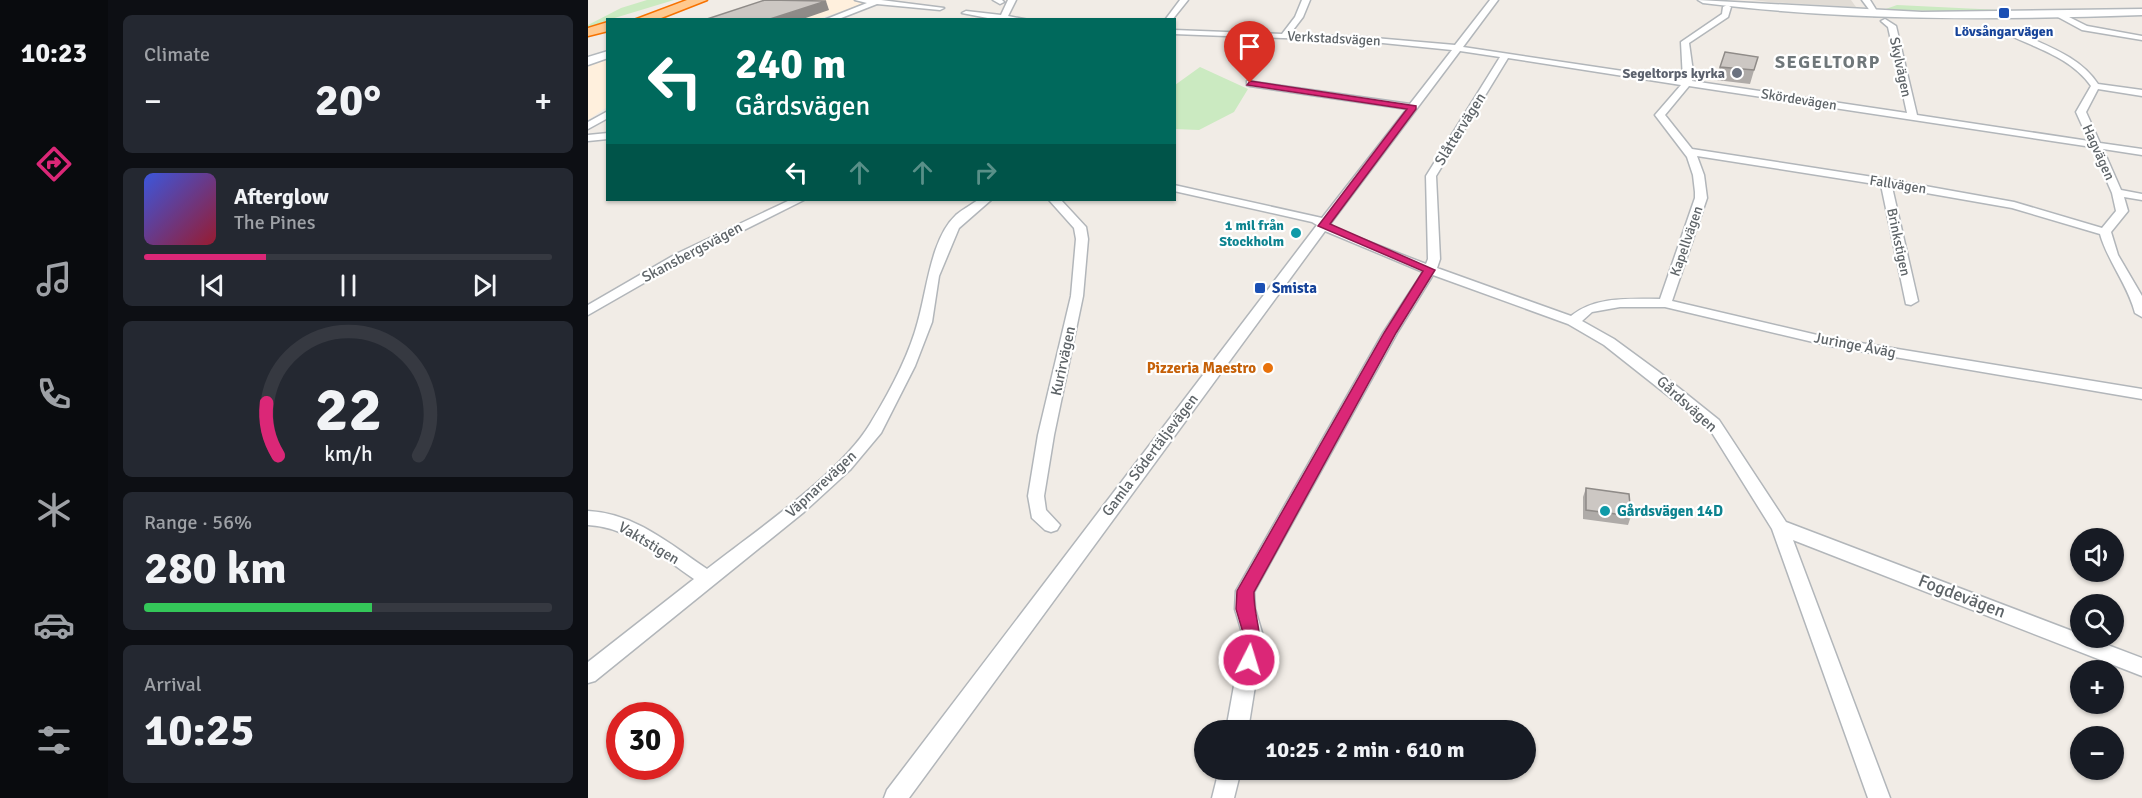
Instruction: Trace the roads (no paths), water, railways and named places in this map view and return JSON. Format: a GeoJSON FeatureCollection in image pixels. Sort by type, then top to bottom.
{"type":"FeatureCollection","features":[{"type":"Feature","properties":{"kind":"highway"},"geometry":{"type":"LineString","coordinates":[[632,18],[685,0]]}},
{"type":"Feature","properties":{"kind":"highway"},"geometry":{"type":"LineString","coordinates":[[647,18],[700,0]]}},
{"type":"Feature","properties":{"kind":"highway"},"geometry":{"type":"LineString","coordinates":[[588,32],[606,27]]}},
{"type":"Feature","properties":{"kind":"highway"},"geometry":{"type":"LineString","coordinates":[[588,37],[606,31]]}},
{"type":"Feature","properties":{"kind":"street"},"geometry":{"type":"LineString","coordinates":[[858,0],[876,6]]}},
{"type":"Feature","properties":{"kind":"street"},"geometry":{"type":"LineString","coordinates":[[906,6],[920,0]]}},
{"type":"Feature","properties":{"kind":"street"},"geometry":{"type":"LineString","coordinates":[[966,13],[1003,18],[1012,0]]}},
{"type":"Feature","properties":{"kind":"street"},"geometry":{"type":"LineString","coordinates":[[1170,18],[1184,0]]}},
{"type":"Feature","properties":{"kind":"street"},"geometry":{"type":"LineString","coordinates":[[1284,36],[1299,17],[1306,0]]}},
{"type":"Feature","properties":{"kind":"street","name":"Gamla Södertäljevägen"},"geometry":{"type":"LineString","coordinates":[[895,798],[1494,0]]}},
{"type":"Feature","properties":{"kind":"street"},"geometry":{"type":"LineString","coordinates":[[1703,0],[1881,17],[2142,12]]}},
{"type":"Feature","properties":{"kind":"street","name":"Skylvägen"},"geometry":{"type":"LineString","coordinates":[[1866,0],[1892,26],[1912,116]]}},
{"type":"Feature","properties":{"kind":"street"},"geometry":{"type":"LineString","coordinates":[[1687,82],[1689,76],[1685,42],[1725,15],[1727,4],[1774,7]]}},
{"type":"Feature","properties":{"kind":"street"},"geometry":{"type":"LineString","coordinates":[[834,18],[876,6],[940,8]]}},
{"type":"Feature","properties":{"kind":"street"},"geometry":{"type":"LineString","coordinates":[[2061,15],[2085,28]]}},
{"type":"Feature","properties":{"kind":"street"},"geometry":{"type":"LineString","coordinates":[[2067,30],[2085,28],[2142,38]]}},
{"type":"Feature","properties":{"kind":"street"},"geometry":{"type":"LineString","coordinates":[[2008,31],[2078,66],[2089,74],[2095,86],[2142,93]]}},
{"type":"Feature","properties":{"kind":"street","name":"Verkstadsvägen"},"geometry":{"type":"LineString","coordinates":[[1176,32],[1284,36],[1456,48]]}},
{"type":"Feature","properties":{"kind":"street","name":"Skördevägen"},"geometry":{"type":"LineString","coordinates":[[1456,48],[2142,152]]}},
{"type":"Feature","properties":{"kind":"street"},"geometry":{"type":"LineString","coordinates":[[588,61],[606,55]]}},
{"type":"Feature","properties":{"kind":"street","name":"Slåttervägen"},"geometry":{"type":"LineString","coordinates":[[1239,720],[1253,636],[1245,609],[1245,591],[1390,333],[1430,270],[1434,259],[1431,176],[1506,55]]}},
{"type":"Feature","properties":{"kind":"street","name":"Kapellvägen"},"geometry":{"type":"LineString","coordinates":[[1665,303],[1701,198],[1701,182],[1689,152],[1666,129],[1660,115],[1665,105],[1687,82]]}},
{"type":"Feature","properties":{"kind":"street"},"geometry":{"type":"LineString","coordinates":[[1250,83],[1413,107]]}},
{"type":"Feature","properties":{"kind":"street","name":"Hagvägen"},"geometry":{"type":"LineString","coordinates":[[2095,86],[2081,112],[2093,144],[2117,193],[2121,211],[2104,232]]}},
{"type":"Feature","properties":{"kind":"street"},"geometry":{"type":"LineString","coordinates":[[588,126],[606,115]]}},
{"type":"Feature","properties":{"kind":"street"},"geometry":{"type":"LineString","coordinates":[[588,138],[606,136]]}},
{"type":"Feature","properties":{"kind":"street","name":"Fallvägen"},"geometry":{"type":"LineString","coordinates":[[1689,152],[2013,205],[2104,232]]}},
{"type":"Feature","properties":{"kind":"street","name":"Brinkstigen"},"geometry":{"type":"LineString","coordinates":[[1887,183],[1911,301]]}},
{"type":"Feature","properties":{"kind":"street"},"geometry":{"type":"LineString","coordinates":[[1176,188],[1316,219],[1324,226]]}},
{"type":"Feature","properties":{"kind":"street"},"geometry":{"type":"LineString","coordinates":[[2117,193],[2142,197]]}},
{"type":"Feature","properties":{"kind":"street","name":"Skansbergsvägen"},"geometry":{"type":"LineString","coordinates":[[588,311],[680,257],[796,201]]}},
{"type":"Feature","properties":{"kind":"street","name":"Väpnarevägen"},"geometry":{"type":"LineString","coordinates":[[588,674],[798,507],[844,466],[875,429],[908,366],[925,322],[933,276],[953,227],[960,218],[984,201]]}},
{"type":"Feature","properties":{"kind":"street","name":"Kurirvägen"},"geometry":{"type":"LineString","coordinates":[[1051,525],[1038,513],[1036,496],[1046,435],[1077,296],[1082,239],[1080,228],[1056,201]]}},
{"type":"Feature","properties":{"kind":"street","name":"Gårdsvägen"},"geometry":{"type":"LineString","coordinates":[[1324,226],[1430,270],[1573,321],[1609,342],[1714,424],[1780,527],[1880,798]]}},
{"type":"Feature","properties":{"kind":"street"},"geometry":{"type":"LineString","coordinates":[[2104,232],[2112,255],[2139,302],[2142,313]]}},
{"type":"Feature","properties":{"kind":"street","name":"Juringe Åväg"},"geometry":{"type":"LineString","coordinates":[[1573,321],[1588,309],[1620,303],[1665,303],[1830,342],[2142,394]]}},
{"type":"Feature","properties":{"kind":"street","name":"Vaktstigen"},"geometry":{"type":"LineString","coordinates":[[588,518],[608,520],[640,534],[707,578]]}},
{"type":"Feature","properties":{"kind":"street","name":"Fogdevägen"},"geometry":{"type":"LineString","coordinates":[[1780,527],[2142,667]]}},
{"type":"Feature","properties":{"kind":"street"},"geometry":{"type":"LineString","coordinates":[[1222,798],[1227,780]]}},
{"type":"Feature","properties":{"kind":"place","name":"Lövsångarvägen"},"geometry":{"type":"Point","coordinates":[2004,13]}},
{"type":"Feature","properties":{"kind":"place","name":"Segeltorps kyrka"},"geometry":{"type":"Point","coordinates":[1737,73]}},
{"type":"Feature","properties":{"kind":"place","name":"1 mil från Stockholm"},"geometry":{"type":"Point","coordinates":[1296,233]}},
{"type":"Feature","properties":{"kind":"place","name":"Smista"},"geometry":{"type":"Point","coordinates":[1260,288]}},
{"type":"Feature","properties":{"kind":"place","name":"Pizzeria Maestro"},"geometry":{"type":"Point","coordinates":[1268,368]}},
{"type":"Feature","properties":{"kind":"place","name":"Gårdsvägen 14D"},"geometry":{"type":"Point","coordinates":[1605,511]}},
{"type":"Feature","properties":{"kind":"district","name":"SEGELTORP"},"geometry":{"type":"Point","coordinates":[1828,62]}}]}
